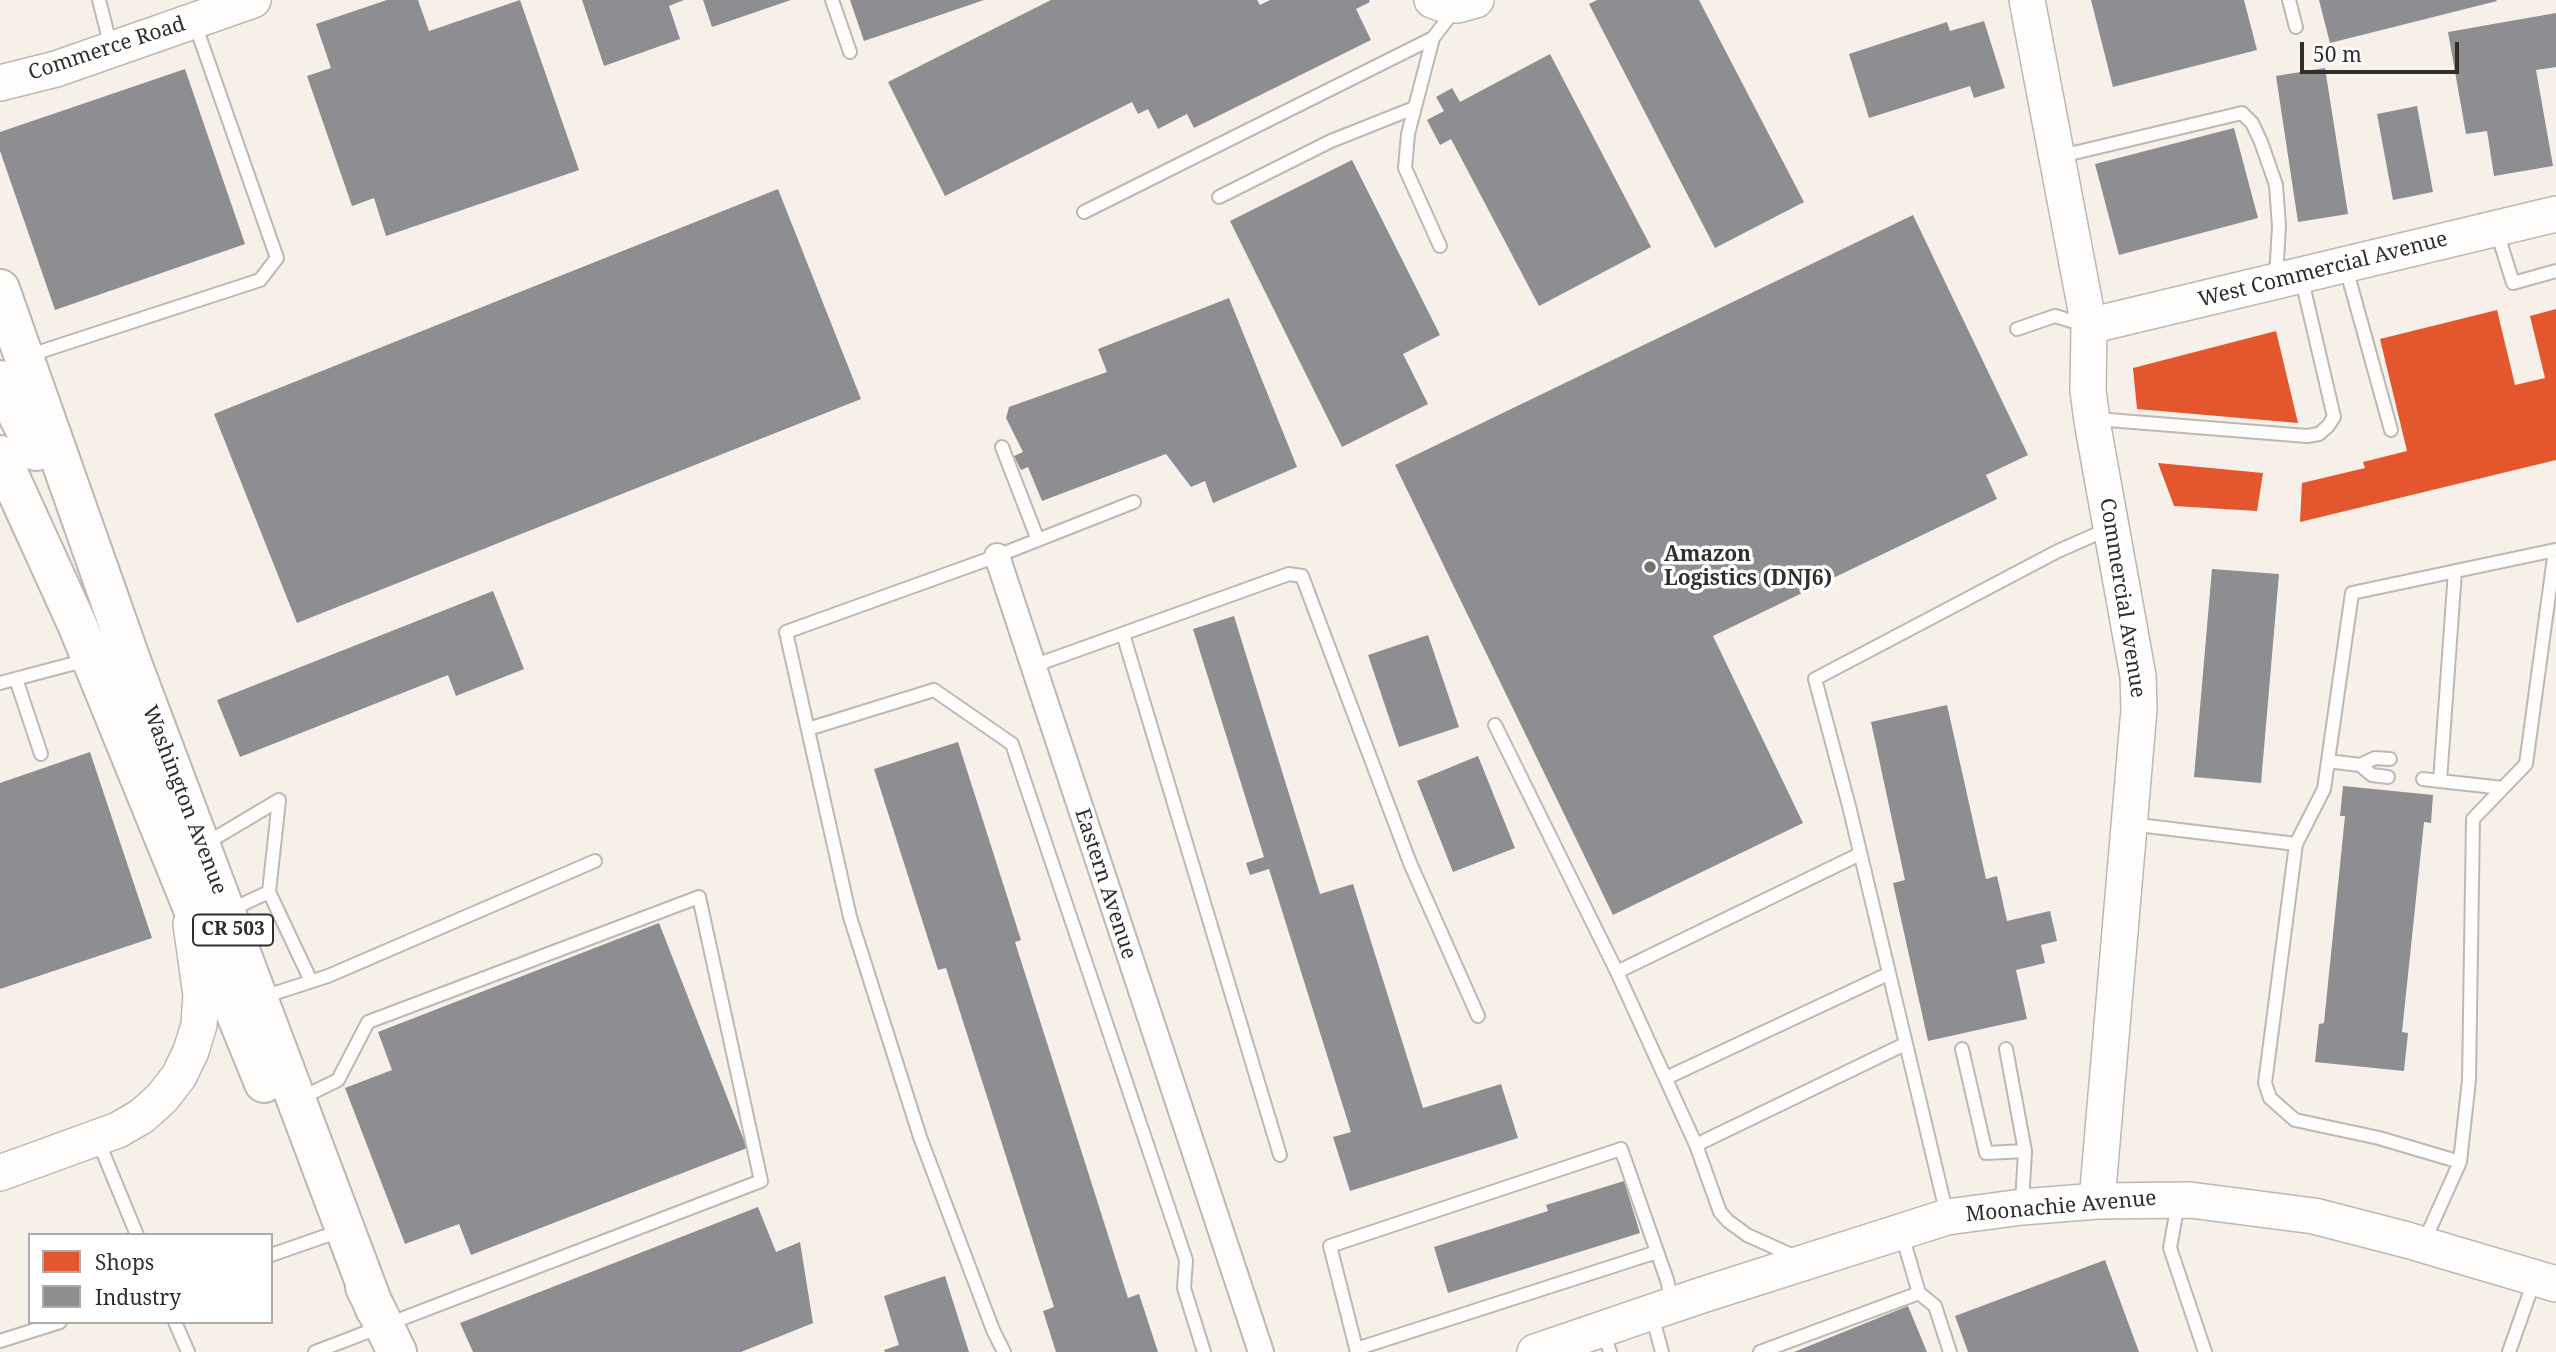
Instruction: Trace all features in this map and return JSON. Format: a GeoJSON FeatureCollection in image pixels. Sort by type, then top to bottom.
{"type":"FeatureCollection","features":[{"type":"Feature","properties":{"kind":"main road"},"geometry":{"type":"LineString","coordinates":[[0,289],[12,369]]}},
{"type":"Feature","properties":{"kind":"main road","name":"Washington Avenue"},"geometry":{"type":"LineString","coordinates":[[12,369],[92,550],[132,663],[385,1329]]}},
{"type":"Feature","properties":{"kind":"main road","name":"Washington Avenue"},"geometry":{"type":"LineString","coordinates":[[0,455],[91,659],[273,1104],[385,1329]]}},
{"type":"Feature","properties":{"kind":"street","name":"Commerce Road"},"geometry":{"type":"LineString","coordinates":[[0,83],[56,69],[253,0]]}},
{"type":"Feature","properties":{"kind":"street","name":"Commercial Avenue"},"geometry":{"type":"LineString","coordinates":[[2027,0],[2089,326],[2088,391],[2138,676],[2139,709],[2097,1200]]}},
{"type":"Feature","properties":{"kind":"street","name":"West Commercial Avenue"},"geometry":{"type":"LineString","coordinates":[[2089,326],[2556,214]]}},
{"type":"Feature","properties":{"kind":"street","name":"Eastern Avenue"},"geometry":{"type":"LineString","coordinates":[[997,556],[1261,1352]]}},
{"type":"Feature","properties":{"kind":"street"},"geometry":{"type":"LineString","coordinates":[[0,1173],[118,1130],[142,1116],[162,1098],[179,1076],[199,1025],[201,995],[186,893]]}},
{"type":"Feature","properties":{"kind":"street","name":"Moonachie Avenue"},"geometry":{"type":"LineString","coordinates":[[1535,1352],[1606,1340],[1662,1309],[1947,1217],[2097,1200],[2179,1199],[2314,1216],[2545,1281]]}},
{"type":"Feature","properties":{"kind":"lane"},"geometry":{"type":"LineString","coordinates":[[99,0],[112,50]]}},
{"type":"Feature","properties":{"kind":"lane"},"geometry":{"type":"LineString","coordinates":[[832,0],[850,52]]}},
{"type":"Feature","properties":{"kind":"lane"},"geometry":{"type":"LineString","coordinates":[[2290,0],[2296,27]]}},
{"type":"Feature","properties":{"kind":"lane"},"geometry":{"type":"LineString","coordinates":[[1440,246],[1405,168],[1408,134],[1433,38],[1455,2]]}},
{"type":"Feature","properties":{"kind":"lane"},"geometry":{"type":"LineString","coordinates":[[12,369],[260,280],[277,258],[193,21]]}},
{"type":"Feature","properties":{"kind":"lane"},"geometry":{"type":"LineString","coordinates":[[1084,212],[1433,38]]}},
{"type":"Feature","properties":{"kind":"lane"},"geometry":{"type":"LineString","coordinates":[[1219,197],[1331,141],[1414,108]]}},
{"type":"Feature","properties":{"kind":"lane"},"geometry":{"type":"LineString","coordinates":[[2058,156],[2242,113],[2252,122],[2276,185],[2278,226],[2288,278],[2334,417],[2319,433],[2306,436],[2092,419]]}},
{"type":"Feature","properties":{"kind":"lane"},"geometry":{"type":"LineString","coordinates":[[2496,228],[2513,283],[2556,271]]}},
{"type":"Feature","properties":{"kind":"lane"},"geometry":{"type":"LineString","coordinates":[[2345,264],[2390,430]]}},
{"type":"Feature","properties":{"kind":"lane"},"geometry":{"type":"LineString","coordinates":[[2017,329],[2055,316],[2089,326]]}},
{"type":"Feature","properties":{"kind":"lane"},"geometry":{"type":"LineString","coordinates":[[1002,447],[1038,540]]}},
{"type":"Feature","properties":{"kind":"lane"},"geometry":{"type":"LineString","coordinates":[[1004,1352],[993,1330],[920,1137],[850,917],[786,632],[997,556],[1134,502]]}},
{"type":"Feature","properties":{"kind":"lane"},"geometry":{"type":"LineString","coordinates":[[1947,1217],[1815,679],[2058,551],[2111,527]]}},
{"type":"Feature","properties":{"kind":"lane"},"geometry":{"type":"LineString","coordinates":[[2423,1245],[2460,1162],[2469,1080],[2473,819],[2526,764],[2555,550],[2352,593],[2324,789],[2296,845],[2266,1065],[2265,1083],[2270,1098],[2295,1120],[2392,1142],[2460,1162]]}},
{"type":"Feature","properties":{"kind":"lane"},"geometry":{"type":"LineString","coordinates":[[2440,781],[2455,571]]}},
{"type":"Feature","properties":{"kind":"lane"},"geometry":{"type":"LineString","coordinates":[[1032,666],[1289,574],[1302,576],[1410,863],[1478,1016]]}},
{"type":"Feature","properties":{"kind":"lane"},"geometry":{"type":"LineString","coordinates":[[1123,634],[1280,1155]]}},
{"type":"Feature","properties":{"kind":"lane"},"geometry":{"type":"LineString","coordinates":[[0,683],[91,659]]}},
{"type":"Feature","properties":{"kind":"lane"},"geometry":{"type":"LineString","coordinates":[[16,679],[41,754]]}},
{"type":"Feature","properties":{"kind":"lane"},"geometry":{"type":"LineString","coordinates":[[808,729],[934,690],[1012,744],[1186,1260],[1184,1288],[1205,1352]]}},
{"type":"Feature","properties":{"kind":"lane"},"geometry":{"type":"LineString","coordinates":[[1495,725],[1618,972],[1696,1145],[1720,1212],[1728,1222],[1770,1247],[1806,1262]]}},
{"type":"Feature","properties":{"kind":"lane"},"geometry":{"type":"LineString","coordinates":[[2328,761],[2360,765],[2375,758],[2390,760]]}},
{"type":"Feature","properties":{"kind":"lane"},"geometry":{"type":"LineString","coordinates":[[2425,762],[2441,763]]}},
{"type":"Feature","properties":{"kind":"lane"},"geometry":{"type":"LineString","coordinates":[[2360,765],[2372,775],[2388,777]]}},
{"type":"Feature","properties":{"kind":"lane"},"geometry":{"type":"LineString","coordinates":[[2423,779],[2503,788]]}},
{"type":"Feature","properties":{"kind":"lane"},"geometry":{"type":"LineString","coordinates":[[202,846],[279,800],[269,892],[311,981]]}},
{"type":"Feature","properties":{"kind":"lane"},"geometry":{"type":"LineString","coordinates":[[2130,824],[2296,845]]}},
{"type":"Feature","properties":{"kind":"lane"},"geometry":{"type":"LineString","coordinates":[[1618,972],[1860,855]]}},
{"type":"Feature","properties":{"kind":"lane"},"geometry":{"type":"LineString","coordinates":[[259,998],[311,981],[595,861]]}},
{"type":"Feature","properties":{"kind":"lane"},"geometry":{"type":"LineString","coordinates":[[226,912],[269,892]]}},
{"type":"Feature","properties":{"kind":"lane"},"geometry":{"type":"LineString","coordinates":[[298,1100],[338,1080],[368,1022],[699,897],[761,1181],[385,1329],[315,1352]]}},
{"type":"Feature","properties":{"kind":"lane"},"geometry":{"type":"LineString","coordinates":[[1666,1078],[1888,974]]}},
{"type":"Feature","properties":{"kind":"lane"},"geometry":{"type":"LineString","coordinates":[[1696,1145],[1905,1044]]}},
{"type":"Feature","properties":{"kind":"lane"},"geometry":{"type":"LineString","coordinates":[[1962,1049],[1986,1153],[2025,1151]]}},
{"type":"Feature","properties":{"kind":"lane"},"geometry":{"type":"LineString","coordinates":[[2006,1049],[2025,1151],[2022,1207]]}},
{"type":"Feature","properties":{"kind":"lane"},"geometry":{"type":"LineString","coordinates":[[97,1137],[136,1233]]}},
{"type":"Feature","properties":{"kind":"lane"},"geometry":{"type":"LineString","coordinates":[[1657,1252],[1357,1350],[1330,1246],[1621,1149],[1657,1252],[1662,1309],[1662,1352]]}},
{"type":"Feature","properties":{"kind":"lane"},"geometry":{"type":"LineString","coordinates":[[2179,1199],[2170,1248],[2205,1352]]}},
{"type":"Feature","properties":{"kind":"lane"},"geometry":{"type":"LineString","coordinates":[[273,1254],[337,1232]]}},
{"type":"Feature","properties":{"kind":"lane"},"geometry":{"type":"LineString","coordinates":[[1901,1232],[1919,1293],[1934,1306],[1951,1352]]}},
{"type":"Feature","properties":{"kind":"lane"},"geometry":{"type":"LineString","coordinates":[[2509,1352],[2545,1281]]}},
{"type":"Feature","properties":{"kind":"lane"},"geometry":{"type":"LineString","coordinates":[[1760,1352],[1919,1293]]}},
{"type":"Feature","properties":{"kind":"lane"},"geometry":{"type":"LineString","coordinates":[[0,1341],[54,1324]]}},
{"type":"Feature","properties":{"kind":"lane"},"geometry":{"type":"LineString","coordinates":[[176,1324],[188,1352]]}},
{"type":"Feature","properties":{"kind":"building: Shops"},"geometry":{"type":"Polygon","coordinates":[[[2556,309],[2556,460],[2300,522],[2302,483],[2365,468],[2363,462],[2407,451],[2380,339],[2497,310],[2515,385],[2545,378],[2530,316],[2556,309]]]}},
{"type":"Feature","properties":{"kind":"building: Shops"},"geometry":{"type":"Polygon","coordinates":[[[2276,331],[2298,423],[2137,409],[2133,368],[2276,331]]]}},
{"type":"Feature","properties":{"kind":"building: Shops"},"geometry":{"type":"Polygon","coordinates":[[[2158,463],[2263,473],[2257,511],[2174,506],[2158,463]]]}},
{"type":"Feature","properties":{"kind":"building: Industry"},"geometry":{"type":"Polygon","coordinates":[[[387,0],[418,0],[429,31],[520,0],[579,170],[386,236],[374,198],[352,206],[307,76],[331,68],[316,24],[387,0]]]}},
{"type":"Feature","properties":{"kind":"building: Industry"},"geometry":{"type":"Polygon","coordinates":[[[582,0],[684,0],[669,6],[680,39],[604,66],[582,0]]]}},
{"type":"Feature","properties":{"kind":"building: Industry"},"geometry":{"type":"Polygon","coordinates":[[[703,0],[791,0],[712,27],[703,0]]]}},
{"type":"Feature","properties":{"kind":"building: Industry"},"geometry":{"type":"Polygon","coordinates":[[[850,0],[984,0],[864,41],[850,0]]]}},
{"type":"Feature","properties":{"kind":"building: Industry"},"geometry":{"type":"Polygon","coordinates":[[[1051,0],[1257,0],[1260,5],[1270,0],[1369,0],[1370,2],[1356,9],[1371,40],[1194,128],[1187,114],[1158,129],[1148,109],[1138,114],[1132,102],[945,196],[888,82],[1051,0]]]}},
{"type":"Feature","properties":{"kind":"building: Industry"},"geometry":{"type":"Polygon","coordinates":[[[1597,0],[1699,0],[1804,202],[1715,248],[1589,4],[1597,0]]]}},
{"type":"Feature","properties":{"kind":"building: Industry"},"geometry":{"type":"Polygon","coordinates":[[[2091,0],[2244,0],[2257,50],[2113,87],[2091,0]]]}},
{"type":"Feature","properties":{"kind":"building: Industry"},"geometry":{"type":"Polygon","coordinates":[[[2319,0],[2496,0],[2497,1],[2330,43],[2319,0]]]}},
{"type":"Feature","properties":{"kind":"building: Industry"},"geometry":{"type":"Polygon","coordinates":[[[2556,13],[2556,67],[2536,70],[2553,166],[2494,176],[2487,131],[2466,134],[2448,32],[2556,13]]]}},
{"type":"Feature","properties":{"kind":"building: Industry"},"geometry":{"type":"Polygon","coordinates":[[[1984,21],[2005,88],[1974,98],[1970,86],[1869,118],[1849,54],[1947,22],[1950,31],[1984,21]]]}},
{"type":"Feature","properties":{"kind":"building: Industry"},"geometry":{"type":"Polygon","coordinates":[[[1550,54],[1651,247],[1539,306],[1451,139],[1440,145],[1427,120],[1444,111],[1436,97],[1452,88],[1460,102],[1550,54]]]}},
{"type":"Feature","properties":{"kind":"building: Industry"},"geometry":{"type":"Polygon","coordinates":[[[2325,68],[2348,214],[2298,222],[2276,76],[2325,68]]]}},
{"type":"Feature","properties":{"kind":"building: Industry"},"geometry":{"type":"Polygon","coordinates":[[[185,69],[245,244],[55,310],[0,151],[0,132],[185,69]]]}},
{"type":"Feature","properties":{"kind":"building: Industry"},"geometry":{"type":"Polygon","coordinates":[[[2417,106],[2433,192],[2393,200],[2377,114],[2417,106]]]}},
{"type":"Feature","properties":{"kind":"building: Industry"},"geometry":{"type":"Polygon","coordinates":[[[2234,128],[2258,218],[2119,255],[2095,164],[2234,128]]]}},
{"type":"Feature","properties":{"kind":"building: Industry"},"geometry":{"type":"Polygon","coordinates":[[[1352,160],[1440,335],[1403,354],[1428,404],[1342,447],[1230,221],[1352,160]]]}},
{"type":"Feature","properties":{"kind":"building: Industry"},"geometry":{"type":"Polygon","coordinates":[[[778,189],[861,399],[297,623],[214,414],[778,189]]]}},
{"type":"Feature","properties":{"kind":"building: Industry","name":"Amazon Logistics (DNJ6)"},"geometry":{"type":"Polygon","coordinates":[[[1913,215],[2028,455],[1986,475],[1997,499],[1713,636],[1803,823],[1613,915],[1395,465],[1913,215]]]}},
{"type":"Feature","properties":{"kind":"building: Industry"},"geometry":{"type":"Polygon","coordinates":[[[1229,298],[1297,467],[1213,503],[1205,481],[1191,487],[1166,454],[1042,501],[1028,467],[1021,470],[1014,456],[1023,452],[1006,418],[1009,407],[1107,372],[1098,349],[1229,298]]]}},
{"type":"Feature","properties":{"kind":"building: Industry"},"geometry":{"type":"Polygon","coordinates":[[[2212,569],[2279,574],[2261,783],[2194,777],[2212,569]]]}},
{"type":"Feature","properties":{"kind":"building: Industry"},"geometry":{"type":"Polygon","coordinates":[[[493,591],[524,669],[456,696],[448,675],[240,757],[217,700],[493,591]]]}},
{"type":"Feature","properties":{"kind":"building: Industry"},"geometry":{"type":"Polygon","coordinates":[[[1234,616],[1320,894],[1353,884],[1423,1108],[1501,1084],[1518,1138],[1350,1191],[1333,1137],[1351,1132],[1269,869],[1250,875],[1246,863],[1264,857],[1193,629],[1234,616]]]}},
{"type":"Feature","properties":{"kind":"building: Industry"},"geometry":{"type":"Polygon","coordinates":[[[1428,635],[1459,727],[1399,747],[1368,655],[1428,635]]]}},
{"type":"Feature","properties":{"kind":"building: Industry"},"geometry":{"type":"Polygon","coordinates":[[[1947,705],[1986,879],[1997,876],[2007,921],[2050,911],[2057,941],[2041,945],[2045,963],[2016,970],[2027,1019],[1928,1041],[1893,883],[1905,880],[1871,722],[1947,705]]]}},
{"type":"Feature","properties":{"kind":"building: Industry"},"geometry":{"type":"Polygon","coordinates":[[[958,742],[1021,940],[1015,942],[1128,1298],[1139,1294],[1158,1352],[1056,1352],[1043,1311],[1054,1307],[946,968],[938,970],[874,769],[958,742]]]}},
{"type":"Feature","properties":{"kind":"building: Industry"},"geometry":{"type":"Polygon","coordinates":[[[90,752],[152,938],[0,989],[0,783],[90,752]]]}},
{"type":"Feature","properties":{"kind":"building: Industry"},"geometry":{"type":"Polygon","coordinates":[[[1478,756],[1515,848],[1453,872],[1417,781],[1478,756]]]}},
{"type":"Feature","properties":{"kind":"building: Industry"},"geometry":{"type":"Polygon","coordinates":[[[2343,786],[2433,795],[2431,823],[2424,822],[2402,1032],[2408,1033],[2404,1071],[2315,1062],[2319,1024],[2324,1023],[2345,816],[2340,816],[2343,786]]]}},
{"type":"Feature","properties":{"kind":"building: Industry"},"geometry":{"type":"Polygon","coordinates":[[[659,923],[747,1148],[471,1255],[459,1224],[405,1244],[345,1088],[392,1070],[378,1032],[659,923]]]}},
{"type":"Feature","properties":{"kind":"building: Industry"},"geometry":{"type":"Polygon","coordinates":[[[1624,1181],[1640,1233],[1448,1293],[1434,1247],[1548,1211],[1546,1205],[1624,1181]]]}},
{"type":"Feature","properties":{"kind":"building: Industry"},"geometry":{"type":"Polygon","coordinates":[[[758,1207],[776,1252],[800,1242],[813,1323],[741,1352],[473,1352],[460,1323],[758,1207]]]}},
{"type":"Feature","properties":{"kind":"building: Industry"},"geometry":{"type":"Polygon","coordinates":[[[2105,1260],[2139,1352],[1968,1352],[1955,1316],[2105,1260]]]}},
{"type":"Feature","properties":{"kind":"building: Industry"},"geometry":{"type":"Polygon","coordinates":[[[945,1276],[969,1352],[885,1352],[884,1350],[899,1345],[884,1296],[945,1276]]]}},
{"type":"Feature","properties":{"kind":"building: Industry"},"geometry":{"type":"Polygon","coordinates":[[[1908,1306],[1927,1352],[1794,1352],[1908,1306]]]}},
{"type":"Feature","properties":{"kind":"place","name":"Amazon Logistics (DNJ6)"},"geometry":{"type":"Point","coordinates":[1650,567]}}]}
